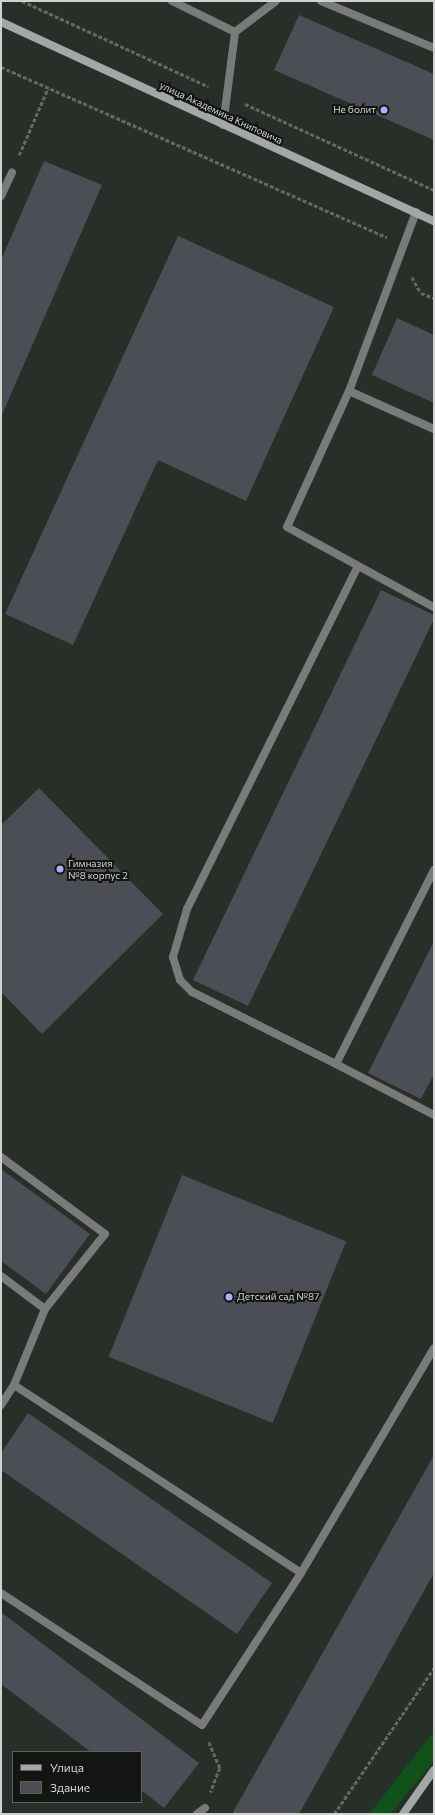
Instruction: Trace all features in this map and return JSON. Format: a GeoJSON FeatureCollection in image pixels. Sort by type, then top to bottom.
{"type":"FeatureCollection","features":[{"type":"Feature","properties":{"kind":"main road","name":"улица Академика Книповича"},"geometry":{"type":"LineString","coordinates":[[1,22],[434,221]]}},
{"type":"Feature","properties":{"kind":"main road"},"geometry":{"type":"LineString","coordinates":[[403,1814],[434,1770]]}},
{"type":"Feature","properties":{"kind":"lane"},"geometry":{"type":"LineString","coordinates":[[172,1],[235,32]]}},
{"type":"Feature","properties":{"kind":"lane"},"geometry":{"type":"LineString","coordinates":[[223,125],[235,32],[276,1]]}},
{"type":"Feature","properties":{"kind":"lane"},"geometry":{"type":"LineString","coordinates":[[321,1],[434,48]]}},
{"type":"Feature","properties":{"kind":"lane"},"geometry":{"type":"LineString","coordinates":[[1,196],[12,172]]}},
{"type":"Feature","properties":{"kind":"lane"},"geometry":{"type":"LineString","coordinates":[[416,212],[348,391],[287,527],[434,607]]}},
{"type":"Feature","properties":{"kind":"lane"},"geometry":{"type":"LineString","coordinates":[[348,391],[434,429]]}},
{"type":"Feature","properties":{"kind":"lane"},"geometry":{"type":"LineString","coordinates":[[358,566],[187,909],[173,957],[180,980],[192,992],[434,1114]]}},
{"type":"Feature","properties":{"kind":"lane"},"geometry":{"type":"LineString","coordinates":[[336,1064],[434,870]]}},
{"type":"Feature","properties":{"kind":"lane"},"geometry":{"type":"LineString","coordinates":[[1,1157],[105,1234],[45,1309],[14,1385],[1,1405]]}},
{"type":"Feature","properties":{"kind":"lane"},"geometry":{"type":"LineString","coordinates":[[1,1276],[45,1309]]}},
{"type":"Feature","properties":{"kind":"lane"},"geometry":{"type":"LineString","coordinates":[[1,1593],[202,1725],[301,1573],[434,1348]]}},
{"type":"Feature","properties":{"kind":"lane"},"geometry":{"type":"LineString","coordinates":[[14,1385],[301,1573]]}},
{"type":"Feature","properties":{"kind":"lane"},"geometry":{"type":"LineString","coordinates":[[197,1814],[205,1808]]}},
{"type":"Feature","properties":{"kind":"path"},"geometry":{"type":"LineString","coordinates":[[22,1],[434,190]]}},
{"type":"Feature","properties":{"kind":"path"},"geometry":{"type":"LineString","coordinates":[[1,67],[388,238],[422,293],[434,298]]}},
{"type":"Feature","properties":{"kind":"path"},"geometry":{"type":"LineString","coordinates":[[12,172],[48,88]]}},
{"type":"Feature","properties":{"kind":"path"},"geometry":{"type":"LineString","coordinates":[[334,1814],[434,1668]]}},
{"type":"Feature","properties":{"kind":"path"},"geometry":{"type":"LineString","coordinates":[[202,1725],[220,1768],[205,1808]]}},
{"type":"Feature","properties":{"kind":"green space"},"geometry":{"type":"Polygon","coordinates":[[[434,1731],[434,1760],[425,1772],[390,1814],[369,1814],[434,1731]]]}},
{"type":"Feature","properties":{"kind":"building"},"geometry":{"type":"Polygon","coordinates":[[[299,15],[434,74],[434,140],[274,70],[299,15]]]}},
{"type":"Feature","properties":{"kind":"building"},"geometry":{"type":"Polygon","coordinates":[[[44,161],[102,185],[1,417],[1,260],[44,161]]]}},
{"type":"Feature","properties":{"kind":"building"},"geometry":{"type":"Polygon","coordinates":[[[178,236],[334,307],[246,501],[158,460],[73,645],[5,614],[178,236]]]}},
{"type":"Feature","properties":{"kind":"building"},"geometry":{"type":"Polygon","coordinates":[[[397,318],[434,335],[434,403],[372,375],[397,318]]]}},
{"type":"Feature","properties":{"kind":"building"},"geometry":{"type":"Polygon","coordinates":[[[381,590],[434,615],[434,619],[248,1006],[193,980],[381,590]]]}},
{"type":"Feature","properties":{"kind":"building","name":"Гимназия №8 корпус 2"},"geometry":{"type":"Polygon","coordinates":[[[39,788],[163,914],[42,1034],[1,992],[1,825],[39,788]]]}},
{"type":"Feature","properties":{"kind":"building"},"geometry":{"type":"Polygon","coordinates":[[[434,941],[434,1074],[421,1099],[368,1073],[434,941]]]}},
{"type":"Feature","properties":{"kind":"building"},"geometry":{"type":"Polygon","coordinates":[[[1,1169],[90,1234],[46,1294],[1,1261],[1,1169]]]}},
{"type":"Feature","properties":{"kind":"building","name":"Детский сад №87"},"geometry":{"type":"Polygon","coordinates":[[[182,1175],[346,1241],[273,1423],[109,1357],[182,1175]]]}},
{"type":"Feature","properties":{"kind":"building"},"geometry":{"type":"Polygon","coordinates":[[[28,1413],[272,1583],[237,1634],[1,1470],[1,1453],[28,1413]]]}},
{"type":"Feature","properties":{"kind":"building"},"geometry":{"type":"Polygon","coordinates":[[[434,1455],[434,1573],[299,1814],[232,1814],[434,1455]]]}},
{"type":"Feature","properties":{"kind":"building"},"geometry":{"type":"Polygon","coordinates":[[[1,1612],[199,1763],[164,1808],[142,1791],[142,1751],[90,1751],[1,1684],[1,1612]]]}},
{"type":"Feature","properties":{"kind":"place","name":"Не болит"},"geometry":{"type":"Point","coordinates":[384,110]}},
{"type":"Feature","properties":{"kind":"place","name":"Гимназия №8 корпус 2"},"geometry":{"type":"Point","coordinates":[60,869]}},
{"type":"Feature","properties":{"kind":"place","name":"Детский сад №87"},"geometry":{"type":"Point","coordinates":[229,1297]}}]}
